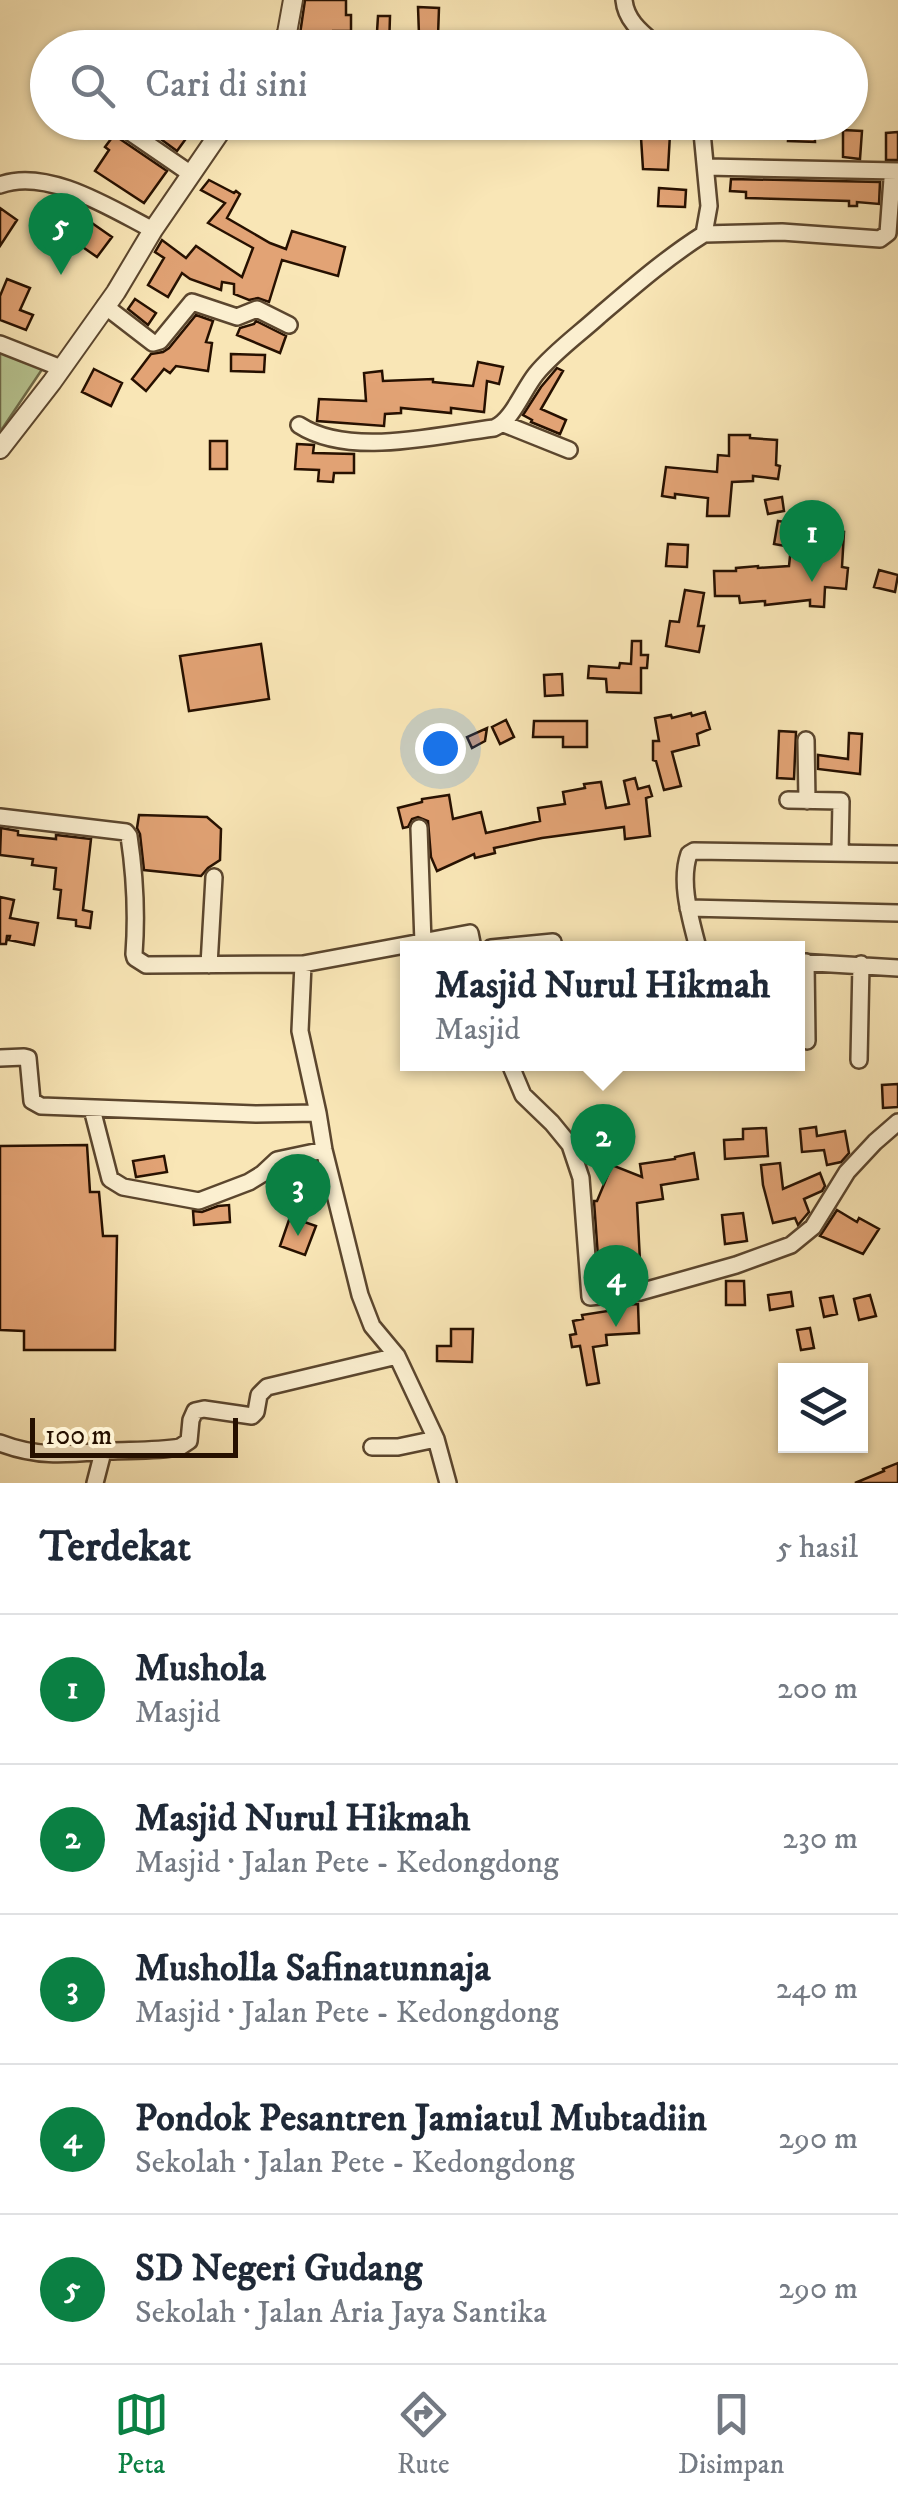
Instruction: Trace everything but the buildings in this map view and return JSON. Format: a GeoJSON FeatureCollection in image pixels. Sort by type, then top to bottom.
{"type":"FeatureCollection","features":[{"type":"Feature","properties":{"kind":"street"},"geometry":{"type":"LineString","coordinates":[[287,30],[292,0]]}},
{"type":"Feature","properties":{"kind":"street"},"geometry":{"type":"LineString","coordinates":[[624,0],[629,18],[641,30]]}},
{"type":"Feature","properties":{"kind":"street"},"geometry":{"type":"LineString","coordinates":[[141,140],[191,174]]}},
{"type":"Feature","properties":{"kind":"street"},"geometry":{"type":"LineString","coordinates":[[0,449],[106,306],[215,140]]}},
{"type":"Feature","properties":{"kind":"street"},"geometry":{"type":"LineString","coordinates":[[703,140],[709,206],[704,234]]}},
{"type":"Feature","properties":{"kind":"street"},"geometry":{"type":"LineString","coordinates":[[707,167],[897,171]]}},
{"type":"Feature","properties":{"kind":"street"},"geometry":{"type":"LineString","coordinates":[[299,425],[332,440],[350,442],[382,442],[499,427],[539,370],[641,278],[704,234],[782,232],[880,239],[888,232],[892,179],[898,179]]}},
{"type":"Feature","properties":{"kind":"street"},"geometry":{"type":"LineString","coordinates":[[0,185],[24,180],[63,188],[92,198],[153,230]]}},
{"type":"Feature","properties":{"kind":"street"},"geometry":{"type":"LineString","coordinates":[[106,306],[152,343],[160,341],[192,302],[237,317],[257,309],[289,325]]}},
{"type":"Feature","properties":{"kind":"street"},"geometry":{"type":"LineString","coordinates":[[0,344],[62,368]]}},
{"type":"Feature","properties":{"kind":"street"},"geometry":{"type":"LineString","coordinates":[[504,424],[569,450]]}},
{"type":"Feature","properties":{"kind":"street"},"geometry":{"type":"LineString","coordinates":[[806,740],[807,800]]}},
{"type":"Feature","properties":{"kind":"street"},"geometry":{"type":"LineString","coordinates":[[788,800],[842,803],[840,853]]}},
{"type":"Feature","properties":{"kind":"street"},"geometry":{"type":"LineString","coordinates":[[0,817],[126,832],[130,836],[137,916],[135,958],[146,966],[303,964],[400,947]]}},
{"type":"Feature","properties":{"kind":"street"},"geometry":{"type":"LineString","coordinates":[[419,828],[423,941]]}},
{"type":"Feature","properties":{"kind":"street"},"geometry":{"type":"LineString","coordinates":[[696,941],[688,908],[686,861],[694,851],[898,854]]}},
{"type":"Feature","properties":{"kind":"street"},"geometry":{"type":"LineString","coordinates":[[209,965],[214,877]]}},
{"type":"Feature","properties":{"kind":"street"},"geometry":{"type":"LineString","coordinates":[[688,908],[898,913]]}},
{"type":"Feature","properties":{"kind":"street"},"geometry":{"type":"LineString","coordinates":[[432,941],[470,933],[472,941]]}},
{"type":"Feature","properties":{"kind":"street"},"geometry":{"type":"LineString","coordinates":[[805,962],[898,968]]}},
{"type":"Feature","properties":{"kind":"street"},"geometry":{"type":"LineString","coordinates":[[303,964],[300,1032],[324,1150],[365,1312],[396,1356],[436,1439],[448,1483]]}},
{"type":"Feature","properties":{"kind":"street"},"geometry":{"type":"LineString","coordinates":[[859,1060],[861,964]]}},
{"type":"Feature","properties":{"kind":"street"},"geometry":{"type":"LineString","coordinates":[[805,1009],[807,1040]]}},
{"type":"Feature","properties":{"kind":"street"},"geometry":{"type":"LineString","coordinates":[[0,1058],[28,1058],[32,1101],[36,1104],[92,1109],[318,1113]]}},
{"type":"Feature","properties":{"kind":"street"},"geometry":{"type":"LineString","coordinates":[[513,1071],[523,1095],[570,1145],[581,1178],[590,1297],[640,1292],[791,1245],[813,1227],[847,1172],[898,1122]]}},
{"type":"Feature","properties":{"kind":"street"},"geometry":{"type":"LineString","coordinates":[[92,1109],[110,1179],[123,1187],[156,1194],[199,1201],[249,1182],[277,1160],[324,1150]]}},
{"type":"Feature","properties":{"kind":"street"},"geometry":{"type":"LineString","coordinates":[[0,1443],[23,1452],[52,1455],[180,1447],[189,1441],[190,1420],[195,1410],[252,1416],[259,1394],[267,1388],[396,1356]]}},
{"type":"Feature","properties":{"kind":"street"},"geometry":{"type":"LineString","coordinates":[[372,1446],[398,1447],[436,1439]]}},
{"type":"Feature","properties":{"kind":"street"},"geometry":{"type":"LineString","coordinates":[[95,1483],[103,1452]]}},
{"type":"Feature","properties":{"kind":"green space"},"geometry":{"type":"Polygon","coordinates":[[[0,341],[47,362],[0,432],[0,341]]]}},
{"type":"Feature","properties":{"kind":"place","name":"SD Negeri Gudang"},"geometry":{"type":"Point","coordinates":[61,275]}},
{"type":"Feature","properties":{"kind":"place","name":"Mushola"},"geometry":{"type":"Point","coordinates":[812,582]}},
{"type":"Feature","properties":{"kind":"place","name":"Masjid Nurul Hikmah"},"geometry":{"type":"Point","coordinates":[603,1186]}},
{"type":"Feature","properties":{"kind":"place","name":"Musholla Safinatunnaja"},"geometry":{"type":"Point","coordinates":[298,1236]}},
{"type":"Feature","properties":{"kind":"place","name":"Pondok Pesantren Jamiatul Mubtadiin"},"geometry":{"type":"Point","coordinates":[616,1327]}}]}
